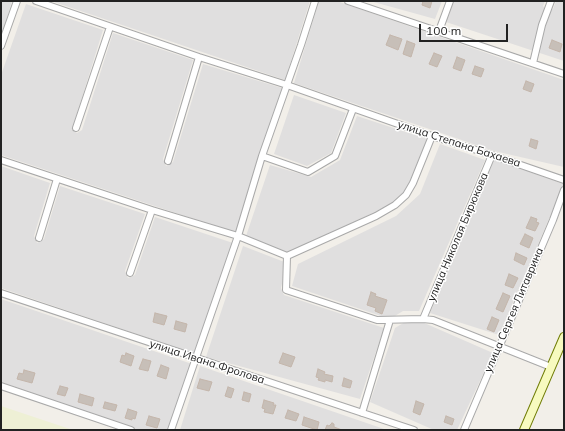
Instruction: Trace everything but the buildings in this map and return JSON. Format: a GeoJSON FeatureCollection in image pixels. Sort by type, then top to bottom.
{"type":"FeatureCollection","features":[{"type":"Feature","properties":{"kind":"main road"},"geometry":{"type":"LineString","coordinates":[[524,430],[564,338]]}},
{"type":"Feature","properties":{"kind":"street"},"geometry":{"type":"LineString","coordinates":[[1,46],[17,1]]}},
{"type":"Feature","properties":{"kind":"street","name":"улица Степана Бахаева"},"geometry":{"type":"LineString","coordinates":[[36,1],[564,180]]}},
{"type":"Feature","properties":{"kind":"street"},"geometry":{"type":"LineString","coordinates":[[171,430],[238,236],[262,156],[315,1]]}},
{"type":"Feature","properties":{"kind":"street"},"geometry":{"type":"LineString","coordinates":[[348,1],[564,74]]}},
{"type":"Feature","properties":{"kind":"street"},"geometry":{"type":"LineString","coordinates":[[439,31],[450,1]]}},
{"type":"Feature","properties":{"kind":"street"},"geometry":{"type":"LineString","coordinates":[[533,63],[542,24],[550,1]]}},
{"type":"Feature","properties":{"kind":"street"},"geometry":{"type":"LineString","coordinates":[[76,128],[110,27]]}},
{"type":"Feature","properties":{"kind":"street"},"geometry":{"type":"LineString","coordinates":[[168,161],[199,57]]}},
{"type":"Feature","properties":{"kind":"street"},"geometry":{"type":"LineString","coordinates":[[262,156],[308,172],[335,156],[353,109]]}},
{"type":"Feature","properties":{"kind":"street"},"geometry":{"type":"LineString","coordinates":[[1,160],[152,210],[238,236],[287,256],[376,216],[395,205],[406,195],[413,183],[432,136]]}},
{"type":"Feature","properties":{"kind":"street","name":"улица Николая Бирюкова"},"geometry":{"type":"LineString","coordinates":[[423,319],[492,155]]}},
{"type":"Feature","properties":{"kind":"street"},"geometry":{"type":"LineString","coordinates":[[39,238],[57,179]]}},
{"type":"Feature","properties":{"kind":"street","name":"улица Сергея Литаврина"},"geometry":{"type":"LineString","coordinates":[[464,430],[498,346],[553,220],[564,190]]}},
{"type":"Feature","properties":{"kind":"street"},"geometry":{"type":"LineString","coordinates":[[130,273],[152,210]]}},
{"type":"Feature","properties":{"kind":"street"},"geometry":{"type":"LineString","coordinates":[[287,256],[286,290],[377,320],[433,320],[551,368]]}},
{"type":"Feature","properties":{"kind":"street","name":"улица Ивана Фролова"},"geometry":{"type":"LineString","coordinates":[[1,293],[414,430]]}},
{"type":"Feature","properties":{"kind":"street"},"geometry":{"type":"LineString","coordinates":[[362,414],[390,320]]}},
{"type":"Feature","properties":{"kind":"street"},"geometry":{"type":"LineString","coordinates":[[1,386],[131,430]]}},
{"type":"Feature","properties":{"kind":"shaded area"},"geometry":{"type":"Polygon","coordinates":[[[1,1],[12,1],[1,39],[1,1]]]}},
{"type":"Feature","properties":{"kind":"shaded area"},"geometry":{"type":"Polygon","coordinates":[[[51,1],[310,1],[285,80],[51,1]]]}},
{"type":"Feature","properties":{"kind":"shaded area"},"geometry":{"type":"Polygon","coordinates":[[[319,1],[337,1],[564,80],[564,167],[494,151],[294,83],[319,1]]]}},
{"type":"Feature","properties":{"kind":"shaded area"},"geometry":{"type":"Polygon","coordinates":[[[370,1],[442,1],[435,19],[370,1]]]}},
{"type":"Feature","properties":{"kind":"shaded area"},"geometry":{"type":"Polygon","coordinates":[[[454,1],[545,1],[543,6],[547,12],[553,9],[556,1],[564,1],[564,61],[446,22],[454,1]]]}},
{"type":"Feature","properties":{"kind":"shaded area"},"geometry":{"type":"Polygon","coordinates":[[[26,4],[103,30],[72,130],[77,133],[82,130],[113,33],[193,60],[163,159],[166,166],[173,162],[203,64],[282,88],[236,233],[1,155],[1,75],[26,4]]]}},
{"type":"Feature","properties":{"kind":"shaded area"},"geometry":{"type":"Polygon","coordinates":[[[294,95],[346,113],[331,153],[307,166],[274,154],[294,95]]]}},
{"type":"Feature","properties":{"kind":"shaded area"},"geometry":{"type":"Polygon","coordinates":[[[357,116],[427,139],[409,185],[400,197],[388,206],[288,253],[246,236],[270,165],[311,177],[340,160],[357,116]]]}},
{"type":"Feature","properties":{"kind":"shaded area"},"geometry":{"type":"Polygon","coordinates":[[[440,144],[485,160],[419,311],[403,311],[390,319],[292,286],[298,264],[396,216],[420,194],[440,144]]]}},
{"type":"Feature","properties":{"kind":"shaded area"},"geometry":{"type":"Polygon","coordinates":[[[494,159],[564,184],[499,335],[430,313],[494,159]]]}},
{"type":"Feature","properties":{"kind":"shaded area"},"geometry":{"type":"Polygon","coordinates":[[[1,166],[50,183],[34,236],[37,243],[44,239],[60,186],[145,214],[125,271],[128,278],[135,275],[155,217],[233,243],[195,354],[1,288],[1,166]]]}},
{"type":"Feature","properties":{"kind":"shaded area"},"geometry":{"type":"Polygon","coordinates":[[[243,246],[287,263],[281,288],[284,295],[384,328],[360,399],[206,357],[243,246]]]}},
{"type":"Feature","properties":{"kind":"shaded area"},"geometry":{"type":"Polygon","coordinates":[[[1,299],[192,364],[170,430],[138,430],[1,382],[1,299]]]}},
{"type":"Feature","properties":{"kind":"shaded area"},"geometry":{"type":"Polygon","coordinates":[[[405,322],[422,322],[493,353],[457,430],[434,430],[370,402],[395,328],[405,322]]]}},
{"type":"Feature","properties":{"kind":"shaded area"},"geometry":{"type":"Polygon","coordinates":[[[200,366],[387,430],[180,430],[200,366]]]}},
{"type":"Feature","properties":{"kind":"green space"},"geometry":{"type":"Polygon","coordinates":[[[1,406],[73,430],[1,430],[1,406]]]}}]}
